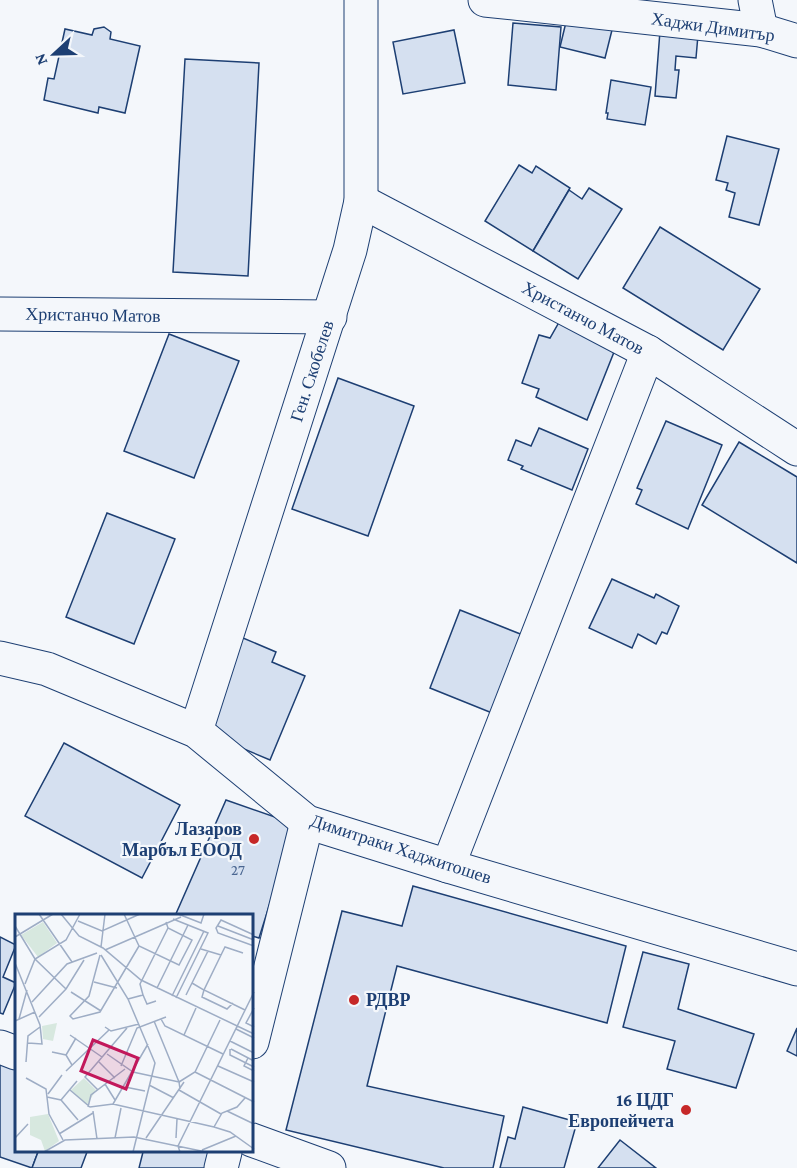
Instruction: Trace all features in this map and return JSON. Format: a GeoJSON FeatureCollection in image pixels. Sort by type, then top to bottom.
{"type":"FeatureCollection","features":[{"type":"Feature","properties":{"kind":"street","name":"Ген. Скобелев"},"geometry":{"type":"LineString","coordinates":[[196,731],[350,250],[361,201],[361,0]]}},
{"type":"Feature","properties":{"kind":"street","name":"Хаджи Димитър"},"geometry":{"type":"LineString","coordinates":[[485,0],[758,15],[797,41]]}},
{"type":"Feature","properties":{"kind":"street","name":"Христанчо Матов"},"geometry":{"type":"LineString","coordinates":[[361,201],[648,352],[797,449]]}},
{"type":"Feature","properties":{"kind":"street","name":"Христанчо Матов"},"geometry":{"type":"LineString","coordinates":[[0,314],[330,317]]}},
{"type":"Feature","properties":{"kind":"street"},"geometry":{"type":"LineString","coordinates":[[448,866],[648,352]]}},
{"type":"Feature","properties":{"kind":"street","name":"Димитраки Хаджитошев"},"geometry":{"type":"LineString","coordinates":[[0,658],[47,669],[196,731],[307,822],[797,969]]}},
{"type":"Feature","properties":{"kind":"street"},"geometry":{"type":"LineString","coordinates":[[254,1034],[307,822]]}},
{"type":"Feature","properties":{"kind":"street"},"geometry":{"type":"LineString","coordinates":[[0,1047],[15,1053]]}},
{"type":"Feature","properties":{"kind":"street"},"geometry":{"type":"LineString","coordinates":[[254,1141],[329,1168]]}},
{"type":"Feature","properties":{"kind":"street"},"geometry":{"type":"LineString","coordinates":[[221,1168],[225,1153]]}},
{"type":"Feature","properties":{"kind":"building"},"geometry":{"type":"Polygon","coordinates":[[[567,18],[612,30],[605,58],[560,47],[567,18]]]}},
{"type":"Feature","properties":{"kind":"building"},"geometry":{"type":"Polygon","coordinates":[[[513,23],[561,27],[556,90],[508,85],[513,23]]]}},
{"type":"Feature","properties":{"kind":"building"},"geometry":{"type":"Polygon","coordinates":[[[104,27],[111,32],[110,39],[140,46],[125,113],[99,107],[98,113],[44,100],[48,78],[54,79],[65,29],[92,35],[94,29],[104,27]]]}},
{"type":"Feature","properties":{"kind":"building"},"geometry":{"type":"Polygon","coordinates":[[[454,30],[465,83],[403,94],[393,42],[454,30]]]}},
{"type":"Feature","properties":{"kind":"building"},"geometry":{"type":"Polygon","coordinates":[[[660,31],[698,35],[696,58],[676,56],[675,70],[679,70],[676,98],[655,96],[660,31]]]}},
{"type":"Feature","properties":{"kind":"building"},"geometry":{"type":"Polygon","coordinates":[[[185,59],[259,63],[248,276],[173,272],[185,59]]]}},
{"type":"Feature","properties":{"kind":"building"},"geometry":{"type":"Polygon","coordinates":[[[611,80],[651,87],[645,125],[607,119],[611,80]]]}},
{"type":"Feature","properties":{"kind":"building"},"geometry":{"type":"Polygon","coordinates":[[[727,136],[779,149],[759,225],[729,217],[735,193],[726,190],[728,183],[716,180],[727,136]]]}},
{"type":"Feature","properties":{"kind":"building"},"geometry":{"type":"Polygon","coordinates":[[[519,165],[532,173],[536,166],[570,188],[533,251],[485,221],[519,165]]]}},
{"type":"Feature","properties":{"kind":"building"},"geometry":{"type":"Polygon","coordinates":[[[589,188],[622,209],[578,279],[533,251],[569,190],[582,199],[589,188]]]}},
{"type":"Feature","properties":{"kind":"building"},"geometry":{"type":"Polygon","coordinates":[[[660,227],[760,289],[723,350],[623,288],[660,227]]]}},
{"type":"Feature","properties":{"kind":"building"},"geometry":{"type":"Polygon","coordinates":[[[562,317],[616,347],[587,420],[536,397],[539,389],[522,383],[539,335],[550,338],[562,317]]]}},
{"type":"Feature","properties":{"kind":"building"},"geometry":{"type":"Polygon","coordinates":[[[169,334],[239,361],[194,478],[124,451],[169,334]]]}},
{"type":"Feature","properties":{"kind":"building"},"geometry":{"type":"Polygon","coordinates":[[[338,378],[414,406],[368,536],[292,509],[338,378]]]}},
{"type":"Feature","properties":{"kind":"building"},"geometry":{"type":"Polygon","coordinates":[[[666,421],[722,445],[688,529],[636,504],[642,490],[637,488],[666,421]]]}},
{"type":"Feature","properties":{"kind":"building"},"geometry":{"type":"Polygon","coordinates":[[[539,428],[588,449],[572,490],[521,469],[523,466],[508,460],[516,440],[531,446],[539,428]]]}},
{"type":"Feature","properties":{"kind":"building"},"geometry":{"type":"Polygon","coordinates":[[[739,442],[797,477],[797,563],[702,505],[739,442]]]}},
{"type":"Feature","properties":{"kind":"building"},"geometry":{"type":"Polygon","coordinates":[[[107,513],[175,539],[134,644],[66,617],[107,513]]]}},
{"type":"Feature","properties":{"kind":"building"},"geometry":{"type":"Polygon","coordinates":[[[612,579],[654,598],[656,594],[679,606],[667,634],[662,632],[656,644],[638,634],[632,648],[589,628],[612,579]]]}},
{"type":"Feature","properties":{"kind":"building"},"geometry":{"type":"Polygon","coordinates":[[[460,610],[533,639],[502,717],[430,688],[460,610]]]}},
{"type":"Feature","properties":{"kind":"building"},"geometry":{"type":"Polygon","coordinates":[[[236,635],[276,652],[272,662],[305,676],[270,760],[197,729],[236,635]]]}},
{"type":"Feature","properties":{"kind":"building"},"geometry":{"type":"Polygon","coordinates":[[[64,743],[180,805],[142,878],[25,816],[64,743]]]}},
{"type":"Feature","properties":{"kind":"building"},"geometry":{"type":"Polygon","coordinates":[[[226,800],[295,824],[259,938],[254,937],[254,914],[176,914],[226,800]]]}},
{"type":"Feature","properties":{"kind":"building"},"geometry":{"type":"Polygon","coordinates":[[[413,886],[626,946],[607,1023],[397,966],[367,1086],[504,1116],[493,1168],[444,1168],[286,1130],[342,911],[402,926],[413,886]]]}},
{"type":"Feature","properties":{"kind":"building"},"geometry":{"type":"Polygon","coordinates":[[[0,937],[15,944],[3,977],[15,983],[15,985],[3,1014],[0,1013],[0,937]]]}},
{"type":"Feature","properties":{"kind":"building"},"geometry":{"type":"Polygon","coordinates":[[[643,952],[689,964],[678,1009],[754,1034],[736,1088],[667,1069],[675,1041],[623,1027],[643,952]]]}},
{"type":"Feature","properties":{"kind":"building"},"geometry":{"type":"Polygon","coordinates":[[[797,1028],[797,1056],[787,1051],[797,1028]]]}},
{"type":"Feature","properties":{"kind":"building"},"geometry":{"type":"Polygon","coordinates":[[[0,1062],[15,1068],[15,1153],[38,1153],[32,1168],[0,1157],[0,1062]]]}},
{"type":"Feature","properties":{"kind":"building"},"geometry":{"type":"Polygon","coordinates":[[[523,1107],[577,1122],[564,1168],[500,1168],[508,1137],[515,1139],[523,1107]]]}},
{"type":"Feature","properties":{"kind":"building"},"geometry":{"type":"Polygon","coordinates":[[[620,1140],[656,1168],[598,1168],[620,1140]]]}},
{"type":"Feature","properties":{"kind":"building"},"geometry":{"type":"Polygon","coordinates":[[[38,1153],[87,1153],[81,1168],[32,1168],[38,1153]]]}},
{"type":"Feature","properties":{"kind":"building"},"geometry":{"type":"Polygon","coordinates":[[[143,1153],[212,1153],[208,1168],[139,1168],[143,1153]]]}},
{"type":"Feature","properties":{"kind":"place","name":"Лазаров Марбъл ЕООД"},"geometry":{"type":"Point","coordinates":[254,839]}},
{"type":"Feature","properties":{"kind":"place","name":"РДВР"},"geometry":{"type":"Point","coordinates":[354,1000]}},
{"type":"Feature","properties":{"kind":"place","name":"16 ЦДГ Европейчета"},"geometry":{"type":"Point","coordinates":[686,1110]}}]}
